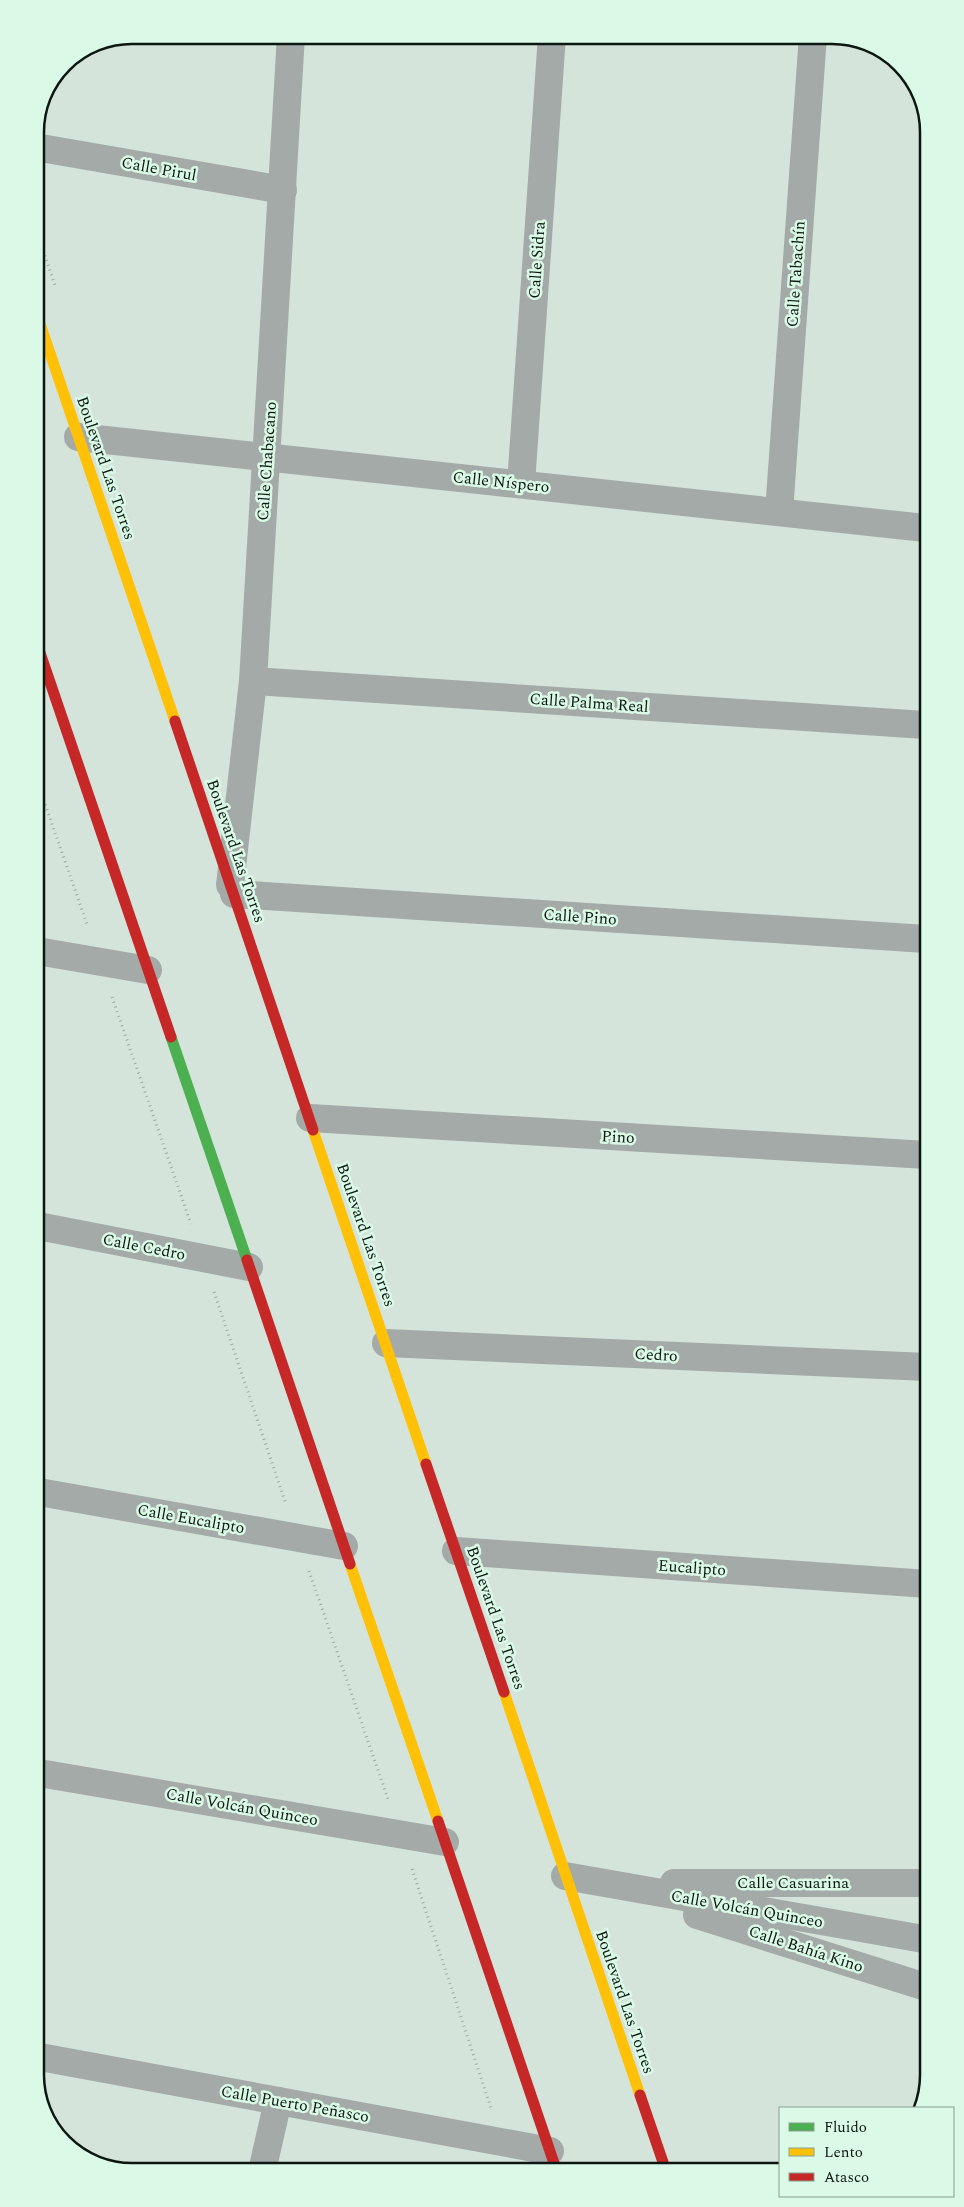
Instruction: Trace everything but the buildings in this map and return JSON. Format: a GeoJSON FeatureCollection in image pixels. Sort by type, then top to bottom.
{"type":"FeatureCollection","features":[{"type":"Feature","properties":{"kind":"main road","name":"Boulevard Las Torres"},"geometry":{"type":"LineString","coordinates":[[44,336],[663,2163]]}},
{"type":"Feature","properties":{"kind":"main road"},"geometry":{"type":"LineString","coordinates":[[45,691],[148,970],[553,2160]]}},
{"type":"Feature","properties":{"kind":"street","name":"Calle Chabacano"},"geometry":{"type":"LineString","coordinates":[[232,890],[253,681],[268,457],[291,44]]}},
{"type":"Feature","properties":{"kind":"street","name":"Calle Sidra"},"geometry":{"type":"LineString","coordinates":[[521,484],[551,44]]}},
{"type":"Feature","properties":{"kind":"street","name":"Calle Tabachín"},"geometry":{"type":"LineString","coordinates":[[779,512],[812,44]]}},
{"type":"Feature","properties":{"kind":"street","name":"Calle Pirul"},"geometry":{"type":"LineString","coordinates":[[44,149],[283,190]]}},
{"type":"Feature","properties":{"kind":"street","name":"Calle Níspero"},"geometry":{"type":"LineString","coordinates":[[78,436],[920,527]]}},
{"type":"Feature","properties":{"kind":"street","name":"Calle Palma Real"},"geometry":{"type":"LineString","coordinates":[[253,681],[920,724]]}},
{"type":"Feature","properties":{"kind":"street","name":"Calle Pino"},"geometry":{"type":"LineString","coordinates":[[232,890],[920,939]]}},
{"type":"Feature","properties":{"kind":"street"},"geometry":{"type":"LineString","coordinates":[[44,953],[148,970]]}},
{"type":"Feature","properties":{"kind":"street","name":"Pino"},"geometry":{"type":"LineString","coordinates":[[310,1118],[920,1155]]}},
{"type":"Feature","properties":{"kind":"street","name":"Calle Cedro"},"geometry":{"type":"LineString","coordinates":[[44,1227],[249,1268]]}},
{"type":"Feature","properties":{"kind":"street","name":"Cedro"},"geometry":{"type":"LineString","coordinates":[[386,1343],[920,1367]]}},
{"type":"Feature","properties":{"kind":"street","name":"Calle Eucalipto"},"geometry":{"type":"LineString","coordinates":[[44,1493],[344,1546]]}},
{"type":"Feature","properties":{"kind":"street","name":"Eucalipto"},"geometry":{"type":"LineString","coordinates":[[456,1551],[920,1583]]}},
{"type":"Feature","properties":{"kind":"street","name":"Calle Volcán Quinceo"},"geometry":{"type":"LineString","coordinates":[[44,1774],[445,1842]]}},
{"type":"Feature","properties":{"kind":"street","name":"Calle Volcán Quinceo"},"geometry":{"type":"LineString","coordinates":[[565,1876],[920,1938]]}},
{"type":"Feature","properties":{"kind":"street","name":"Calle Casuarina"},"geometry":{"type":"LineString","coordinates":[[598,1883],[920,1883]]}},
{"type":"Feature","properties":{"kind":"street","name":"Calle Bahía Kino"},"geometry":{"type":"LineString","coordinates":[[598,1883],[920,1985]]}},
{"type":"Feature","properties":{"kind":"street","name":"Calle Puerto Peñasco"},"geometry":{"type":"LineString","coordinates":[[44,2058],[502,2142],[553,2160]]}},
{"type":"Feature","properties":{"kind":"street"},"geometry":{"type":"LineString","coordinates":[[264,2163],[278,2101]]}},
{"type":"Feature","properties":{"kind":"path"},"geometry":{"type":"LineString","coordinates":[[44,801],[400,1834],[502,2142]]}},
{"type":"Feature","properties":{"kind":"traffic: fast"},"geometry":{"type":"LineString","coordinates":[[171,1037],[247,1260]]}},
{"type":"Feature","properties":{"kind":"traffic: slow"},"geometry":{"type":"LineString","coordinates":[[44,336],[175,721]]}},
{"type":"Feature","properties":{"kind":"traffic: slow"},"geometry":{"type":"LineString","coordinates":[[313,1130],[426,1464]]}},
{"type":"Feature","properties":{"kind":"traffic: slow"},"geometry":{"type":"LineString","coordinates":[[350,1564],[438,1821]]}},
{"type":"Feature","properties":{"kind":"traffic: slow"},"geometry":{"type":"LineString","coordinates":[[504,1692],[640,2095]]}},
{"type":"Feature","properties":{"kind":"traffic: jam"},"geometry":{"type":"LineString","coordinates":[[44,665],[171,1037]]}},
{"type":"Feature","properties":{"kind":"traffic: jam"},"geometry":{"type":"LineString","coordinates":[[175,721],[313,1130]]}},
{"type":"Feature","properties":{"kind":"traffic: jam"},"geometry":{"type":"LineString","coordinates":[[247,1260],[350,1564]]}},
{"type":"Feature","properties":{"kind":"traffic: jam"},"geometry":{"type":"LineString","coordinates":[[426,1464],[504,1692]]}},
{"type":"Feature","properties":{"kind":"traffic: jam"},"geometry":{"type":"LineString","coordinates":[[438,1821],[554,2163]]}},
{"type":"Feature","properties":{"kind":"traffic: jam"},"geometry":{"type":"LineString","coordinates":[[640,2095],[663,2163]]}}]}
